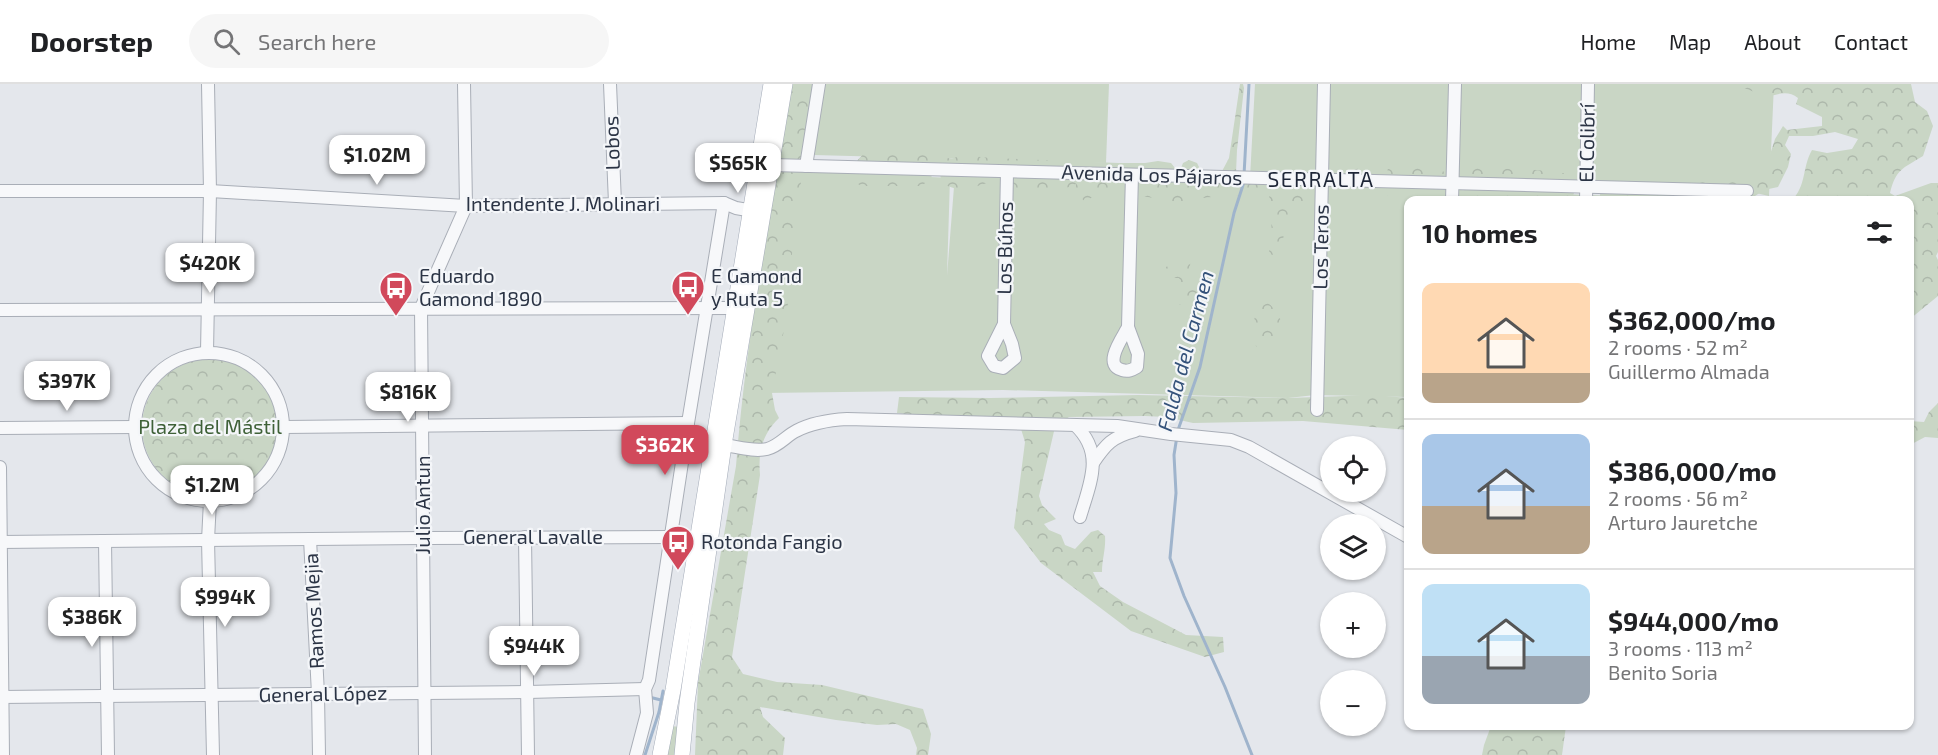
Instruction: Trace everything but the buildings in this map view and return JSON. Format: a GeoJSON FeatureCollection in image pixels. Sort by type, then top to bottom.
{"type":"FeatureCollection","features":[{"type":"Feature","properties":{"kind":"main road"},"geometry":{"type":"LineString","coordinates":[[682,755],[687,703],[758,211],[771,84]]}},
{"type":"Feature","properties":{"kind":"main road"},"geometry":{"type":"LineString","coordinates":[[660,755],[736,308],[758,211],[772,165],[785,84]]}},
{"type":"Feature","properties":{"kind":"street"},"geometry":{"type":"LineString","coordinates":[[207,352],[210,191],[208,84]]}},
{"type":"Feature","properties":{"kind":"street","name":"Julio Antun"},"geometry":{"type":"LineString","coordinates":[[425,755],[421,308],[466,206],[464,84]]}},
{"type":"Feature","properties":{"kind":"street","name":"Lobos"},"geometry":{"type":"LineString","coordinates":[[610,84],[615,203]]}},
{"type":"Feature","properties":{"kind":"street"},"geometry":{"type":"LineString","coordinates":[[806,166],[819,84]]}},
{"type":"Feature","properties":{"kind":"street","name":"Los Teros"},"geometry":{"type":"LineString","coordinates":[[1317,410],[1324,84]]}},
{"type":"Feature","properties":{"kind":"street"},"geometry":{"type":"LineString","coordinates":[[1452,196],[1455,84]]}},
{"type":"Feature","properties":{"kind":"street","name":"El Colibrí"},"geometry":{"type":"LineString","coordinates":[[1586,196],[1588,84]]}},
{"type":"Feature","properties":{"kind":"street","name":"Avenida Los Pájaros"},"geometry":{"type":"LineString","coordinates":[[772,165],[1747,191]]}},
{"type":"Feature","properties":{"kind":"street","name":"Los Búhos"},"geometry":{"type":"LineString","coordinates":[[1004,324],[1007,172]]}},
{"type":"Feature","properties":{"kind":"street"},"geometry":{"type":"LineString","coordinates":[[1128,327],[1132,175]]}},
{"type":"Feature","properties":{"kind":"street","name":"Intendente J. Molinari"},"geometry":{"type":"LineString","coordinates":[[0,191],[210,191],[466,206],[724,203],[736,208],[758,211]]}},
{"type":"Feature","properties":{"kind":"street"},"geometry":{"type":"LineString","coordinates":[[636,755],[647,713],[645,689],[649,680],[724,203]]}},
{"type":"Feature","properties":{"kind":"street"},"geometry":{"type":"LineString","coordinates":[[0,310],[736,308]]}},
{"type":"Feature","properties":{"kind":"street"},"geometry":{"type":"LineString","coordinates":[[207,352],[232,356],[257,370],[275,392],[280,404],[284,427],[280,449],[270,470],[254,486],[235,496],[210,501],[184,496],[163,485],[148,469],[138,449],[135,427],[138,404],[148,384],[164,367],[184,357],[207,352]]}},
{"type":"Feature","properties":{"kind":"street"},"geometry":{"type":"LineString","coordinates":[[724,445],[767,449],[777,445],[794,432],[809,426],[847,419],[1117,426],[1231,440],[1249,447],[1404,535]]}},
{"type":"Feature","properties":{"kind":"street"},"geometry":{"type":"LineString","coordinates":[[284,427],[688,423]]}},
{"type":"Feature","properties":{"kind":"street"},"geometry":{"type":"LineString","coordinates":[[1075,425],[1083,432],[1090,444],[1093,463],[1080,517]]}},
{"type":"Feature","properties":{"kind":"street"},"geometry":{"type":"LineString","coordinates":[[0,428],[135,427]]}},
{"type":"Feature","properties":{"kind":"street"},"geometry":{"type":"LineString","coordinates":[[1093,463],[1104,446],[1111,440],[1122,434],[1142,429]]}},
{"type":"Feature","properties":{"kind":"street"},"geometry":{"type":"LineString","coordinates":[[0,467],[3,755]]}},
{"type":"Feature","properties":{"kind":"street"},"geometry":{"type":"LineString","coordinates":[[210,501],[208,540],[213,755]]}},
{"type":"Feature","properties":{"kind":"street"},"geometry":{"type":"LineString","coordinates":[[525,537],[528,755]]}},
{"type":"Feature","properties":{"kind":"street","name":"General Lavalle"},"geometry":{"type":"LineString","coordinates":[[1,542],[671,537]]}},
{"type":"Feature","properties":{"kind":"street","name":"Ramos Mejia"},"geometry":{"type":"LineString","coordinates":[[310,539],[319,755]]}},
{"type":"Feature","properties":{"kind":"street"},"geometry":{"type":"LineString","coordinates":[[105,541],[108,755]]}},
{"type":"Feature","properties":{"kind":"street","name":"General López"},"geometry":{"type":"LineString","coordinates":[[1,697],[645,689]]}},
{"type":"Feature","properties":{"kind":"green space"},"geometry":{"type":"Polygon","coordinates":[[[790,84],[815,84],[794,231],[787,314],[772,393],[779,418],[762,444],[760,475],[732,657],[743,674],[777,682],[822,685],[923,709],[931,734],[928,755],[916,755],[917,748],[910,730],[896,724],[877,725],[836,720],[760,707],[763,717],[785,738],[783,755],[695,755],[698,683],[736,466],[752,322],[790,84]]]}},
{"type":"Feature","properties":{"kind":"green space"},"geometry":{"type":"Polygon","coordinates":[[[825,84],[1109,84],[1106,163],[814,155],[825,84]]]}},
{"type":"Feature","properties":{"kind":"green space"},"geometry":{"type":"Polygon","coordinates":[[[1240,84],[1243,84],[1244,88],[1236,173],[1261,182],[1265,193],[1258,195],[1186,200],[1170,207],[1165,200],[1107,190],[1085,201],[1076,195],[1076,184],[1062,190],[1034,194],[990,182],[962,191],[942,184],[940,174],[935,173],[922,186],[861,186],[852,180],[854,164],[866,152],[880,155],[905,153],[935,155],[952,159],[961,155],[1119,163],[1158,161],[1171,163],[1179,173],[1183,163],[1189,160],[1197,163],[1202,173],[1220,175],[1229,158],[1240,84]]]}},
{"type":"Feature","properties":{"kind":"green space"},"geometry":{"type":"Polygon","coordinates":[[[1255,84],[1774,84],[1769,196],[1747,191],[1250,178],[1255,84]]]}},
{"type":"Feature","properties":{"kind":"green space"},"geometry":{"type":"Polygon","coordinates":[[[1744,84],[1911,84],[1915,102],[1927,111],[1933,126],[1923,156],[1901,170],[1895,179],[1890,193],[1895,196],[1795,196],[1800,189],[1812,150],[1827,153],[1852,149],[1858,139],[1835,132],[1813,136],[1789,136],[1785,145],[1791,154],[1788,167],[1778,187],[1764,190],[1755,196],[1600,196],[1602,187],[1607,181],[1621,176],[1626,176],[1630,183],[1653,192],[1661,178],[1690,176],[1731,181],[1761,173],[1766,167],[1775,139],[1783,126],[1787,130],[1822,126],[1822,117],[1796,104],[1798,98],[1790,94],[1783,93],[1767,97],[1744,88],[1744,84]]]}},
{"type":"Feature","properties":{"kind":"green space"},"geometry":{"type":"Polygon","coordinates":[[[1395,167],[1442,168],[1444,173],[1432,195],[1397,196],[1359,193],[1356,188],[1367,170],[1371,168],[1373,170],[1369,178],[1383,178],[1388,169],[1395,167]]]}},
{"type":"Feature","properties":{"kind":"green space"},"geometry":{"type":"Polygon","coordinates":[[[1461,167],[1537,170],[1570,174],[1574,194],[1572,196],[1467,196],[1456,174],[1461,167]]]}},
{"type":"Feature","properties":{"kind":"green space"},"geometry":{"type":"Polygon","coordinates":[[[1336,168],[1358,168],[1348,195],[1333,198],[1328,190],[1336,168]]]}},
{"type":"Feature","properties":{"kind":"green space"},"geometry":{"type":"Polygon","coordinates":[[[795,170],[950,178],[947,276],[955,174],[1615,196],[1404,196],[1404,397],[1315,395],[1288,398],[1003,390],[763,393],[795,170]]]}},
{"type":"Feature","properties":{"kind":"green space"},"geometry":{"type":"Polygon","coordinates":[[[1296,183],[1306,194],[1305,210],[1289,224],[1276,255],[1272,255],[1269,252],[1272,234],[1269,193],[1278,184],[1296,183]]]}},
{"type":"Feature","properties":{"kind":"green space"},"geometry":{"type":"Polygon","coordinates":[[[1931,183],[1938,183],[1938,252],[1936,256],[1938,296],[1914,316],[1914,196],[1895,196],[1931,183]]]}},
{"type":"Feature","properties":{"kind":"green space"},"geometry":{"type":"Polygon","coordinates":[[[1187,253],[1192,255],[1188,275],[1202,282],[1204,293],[1198,304],[1180,305],[1175,296],[1179,278],[1165,278],[1160,275],[1161,269],[1178,262],[1187,253]]]}},
{"type":"Feature","properties":{"kind":"green space"},"geometry":{"type":"Polygon","coordinates":[[[1268,303],[1280,318],[1281,337],[1273,343],[1257,347],[1254,343],[1254,320],[1258,307],[1268,303]]]}},
{"type":"Feature","properties":{"kind":"green space"},"geometry":{"type":"Polygon","coordinates":[[[1186,350],[1193,352],[1197,359],[1195,366],[1188,372],[1179,363],[1180,355],[1186,350]]]}},
{"type":"Feature","properties":{"kind":"green space","name":"Plaza del Mástil"},"geometry":{"type":"Polygon","coordinates":[[[210,359],[236,364],[258,379],[273,401],[278,427],[273,453],[258,475],[236,490],[210,495],[184,490],[162,475],[147,453],[142,427],[147,401],[162,379],[184,364],[210,359]]]}},
{"type":"Feature","properties":{"kind":"green space"},"geometry":{"type":"Polygon","coordinates":[[[1138,395],[1288,398],[1375,395],[1404,398],[1404,430],[1303,421],[1193,423],[1166,417],[1145,416],[1069,417],[1055,427],[1039,496],[1042,505],[1056,519],[1044,524],[1049,530],[1061,535],[1065,545],[1075,549],[1091,532],[1098,530],[1105,536],[1102,572],[1093,572],[1100,586],[1123,602],[1186,635],[1223,637],[1224,652],[1205,657],[1131,631],[1041,563],[1014,528],[1025,442],[1021,429],[897,413],[899,397],[1138,395]]]}},
{"type":"Feature","properties":{"kind":"green space"},"geometry":{"type":"Polygon","coordinates":[[[1938,403],[1938,438],[1925,437],[1914,443],[1914,421],[1924,422],[1929,412],[1938,403]]]}},
{"type":"Feature","properties":{"kind":"green space"},"geometry":{"type":"Polygon","coordinates":[[[671,726],[680,727],[677,755],[665,755],[671,726]]]}},
{"type":"Feature","properties":{"kind":"green space"},"geometry":{"type":"Polygon","coordinates":[[[1490,730],[1565,730],[1562,755],[1482,755],[1490,730]]]}},
{"type":"Feature","properties":{"kind":"waterway","name":"Falda del Carmen"},"geometry":{"type":"LineString","coordinates":[[1244,175],[1249,84]]}},
{"type":"Feature","properties":{"kind":"waterway","name":"Falda del Carmen"},"geometry":{"type":"LineString","coordinates":[[1178,430],[1200,367],[1234,213],[1244,182]]}},
{"type":"Feature","properties":{"kind":"waterway","name":"Falda del Carmen"},"geometry":{"type":"LineString","coordinates":[[1177,436],[1174,455],[1176,493],[1170,558],[1252,755]]}},
{"type":"Feature","properties":{"kind":"waterway"},"geometry":{"type":"LineString","coordinates":[[645,755],[659,712],[663,691]]}},
{"type":"Feature","properties":{"kind":"waterway"},"geometry":{"type":"LineString","coordinates":[[649,697],[661,700]]}},
{"type":"Feature","properties":{"kind":"place","name":"E Gamond y Ruta 5"},"geometry":{"type":"Point","coordinates":[688,316]}},
{"type":"Feature","properties":{"kind":"place","name":"Eduardo Gamond 1890"},"geometry":{"type":"Point","coordinates":[396,317]}},
{"type":"Feature","properties":{"kind":"place","name":"Rotonda Fangio"},"geometry":{"type":"Point","coordinates":[678,571]}},
{"type":"Feature","properties":{"kind":"district","name":"SERRALTA"},"geometry":{"type":"Point","coordinates":[1321,180]}}]}
